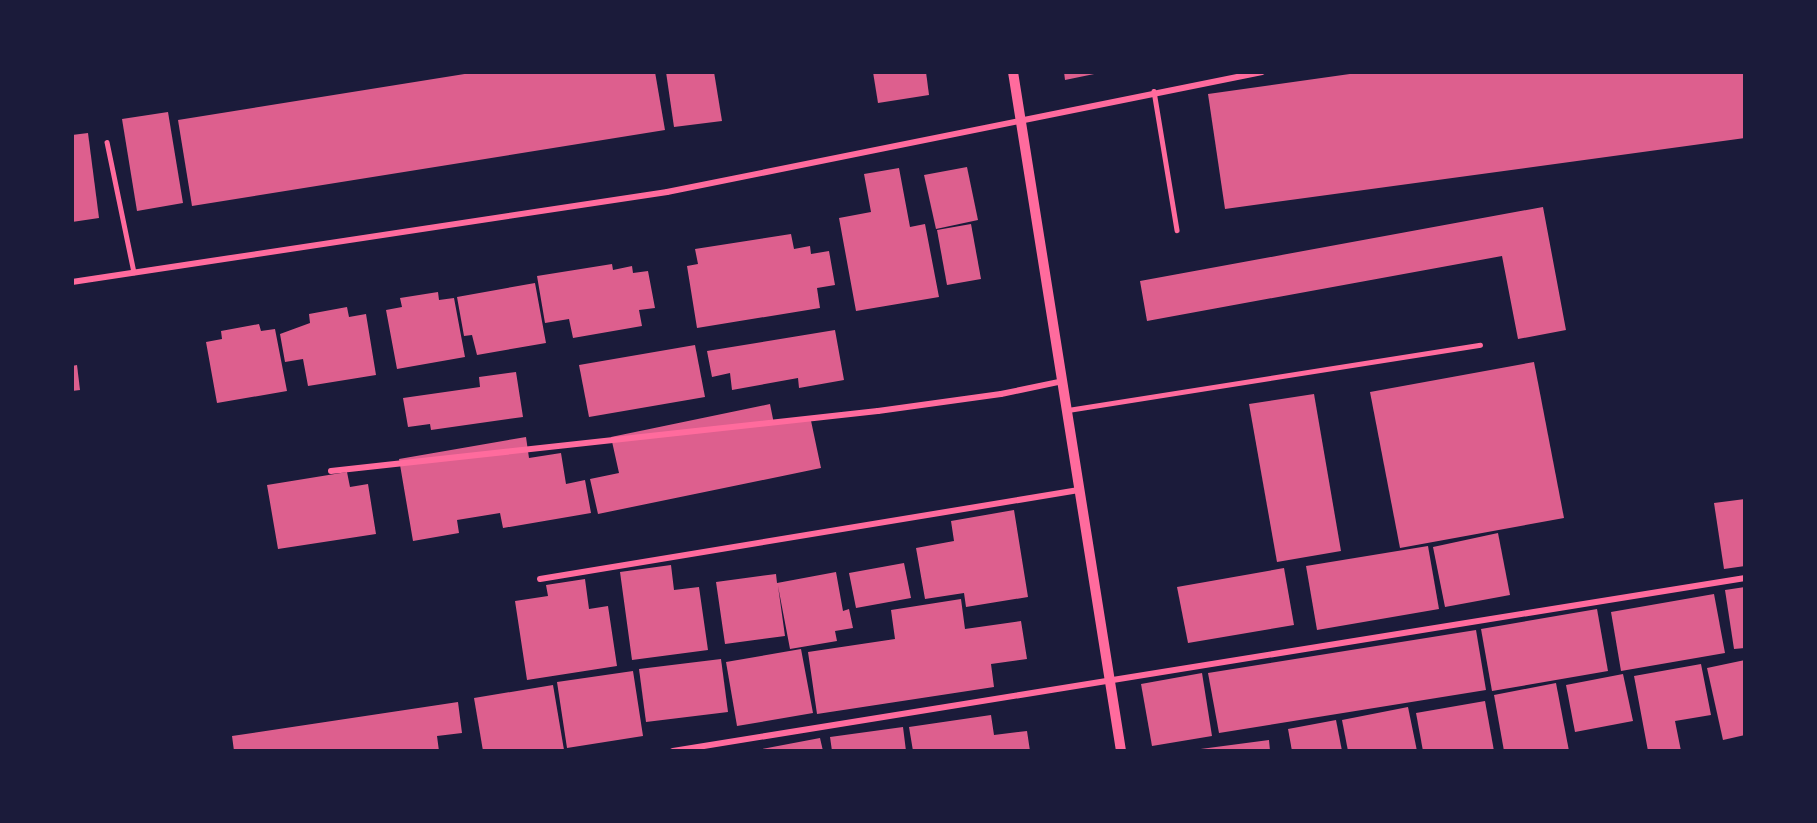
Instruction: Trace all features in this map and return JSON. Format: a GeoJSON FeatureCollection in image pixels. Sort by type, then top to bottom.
{"type":"FeatureCollection","features":[{"type":"Feature","properties":{"kind":"street"},"geometry":{"type":"LineString","coordinates":[[1013,72],[1019,120],[1064,381],[1066,411],[1120,751]]}},
{"type":"Feature","properties":{"kind":"street"},"geometry":{"type":"LineString","coordinates":[[1218,80],[1220,72]]}},
{"type":"Feature","properties":{"kind":"street"},"geometry":{"type":"LineString","coordinates":[[72,282],[668,192],[1154,91],[1262,72]]}},
{"type":"Feature","properties":{"kind":"street"},"geometry":{"type":"LineString","coordinates":[[330,471],[1001,394],[1064,381]]}},
{"type":"Feature","properties":{"kind":"street"},"geometry":{"type":"LineString","coordinates":[[540,579],[1079,490]]}},
{"type":"Feature","properties":{"kind":"street"},"geometry":{"type":"LineString","coordinates":[[673,751],[1109,684],[1745,578]]}},
{"type":"Feature","properties":{"kind":"lane"},"geometry":{"type":"LineString","coordinates":[[1154,91],[1177,230]]}},
{"type":"Feature","properties":{"kind":"lane"},"geometry":{"type":"LineString","coordinates":[[107,142],[134,273]]}},
{"type":"Feature","properties":{"kind":"lane"},"geometry":{"type":"LineString","coordinates":[[1066,411],[1480,345]]}},
{"type":"Feature","properties":{"kind":"building"},"geometry":{"type":"Polygon","coordinates":[[[477,72],[655,72],[665,130],[192,206],[178,120],[477,72]]]}},
{"type":"Feature","properties":{"kind":"building"},"geometry":{"type":"Polygon","coordinates":[[[666,72],[714,72],[722,121],[674,127],[666,72]]]}},
{"type":"Feature","properties":{"kind":"building"},"geometry":{"type":"Polygon","coordinates":[[[873,72],[926,72],[929,95],[878,103],[873,72]]]}},
{"type":"Feature","properties":{"kind":"building"},"geometry":{"type":"Polygon","coordinates":[[[1064,72],[1099,72],[1099,73],[1065,80],[1064,72]]]}},
{"type":"Feature","properties":{"kind":"building"},"geometry":{"type":"Polygon","coordinates":[[[1364,72],[1745,72],[1745,138],[1225,209],[1208,94],[1364,72]]]}},
{"type":"Feature","properties":{"kind":"building"},"geometry":{"type":"Polygon","coordinates":[[[168,112],[183,203],[137,211],[122,119],[168,112]]]}},
{"type":"Feature","properties":{"kind":"building"},"geometry":{"type":"Polygon","coordinates":[[[88,133],[99,218],[72,222],[72,135],[88,133]]]}},
{"type":"Feature","properties":{"kind":"building"},"geometry":{"type":"Polygon","coordinates":[[[967,167],[978,220],[936,229],[924,175],[967,167]]]}},
{"type":"Feature","properties":{"kind":"building"},"geometry":{"type":"Polygon","coordinates":[[[899,168],[910,227],[925,224],[939,297],[856,311],[839,218],[871,212],[864,174],[899,168]]]}},
{"type":"Feature","properties":{"kind":"building"},"geometry":{"type":"Polygon","coordinates":[[[1543,207],[1566,330],[1518,339],[1502,256],[1147,321],[1140,281],[1543,207]]]}},
{"type":"Feature","properties":{"kind":"building"},"geometry":{"type":"Polygon","coordinates":[[[971,224],[981,279],[947,285],[937,230],[971,224]]]}},
{"type":"Feature","properties":{"kind":"building"},"geometry":{"type":"Polygon","coordinates":[[[791,234],[794,249],[810,246],[811,254],[829,251],[835,285],[817,288],[820,308],[697,328],[687,266],[698,264],[695,249],[791,234]]]}},
{"type":"Feature","properties":{"kind":"building"},"geometry":{"type":"Polygon","coordinates":[[[612,264],[613,270],[632,266],[633,273],[648,271],[655,308],[639,310],[642,326],[573,338],[569,319],[545,323],[537,276],[612,264]]]}},
{"type":"Feature","properties":{"kind":"building"},"geometry":{"type":"Polygon","coordinates":[[[535,283],[546,343],[477,355],[472,335],[464,336],[457,297],[535,283]]]}},
{"type":"Feature","properties":{"kind":"building"},"geometry":{"type":"Polygon","coordinates":[[[438,292],[439,300],[454,298],[465,357],[397,369],[386,310],[402,307],[400,298],[438,292]]]}},
{"type":"Feature","properties":{"kind":"building"},"geometry":{"type":"Polygon","coordinates":[[[347,307],[349,317],[366,314],[376,375],[308,386],[303,359],[285,362],[280,334],[310,323],[309,314],[347,307]]]}},
{"type":"Feature","properties":{"kind":"building"},"geometry":{"type":"Polygon","coordinates":[[[259,324],[261,331],[275,329],[287,391],[217,403],[206,342],[222,339],[221,331],[259,324]]]}},
{"type":"Feature","properties":{"kind":"building"},"geometry":{"type":"Polygon","coordinates":[[[835,330],[844,380],[799,388],[798,378],[732,390],[730,373],[712,377],[707,351],[835,330]]]}},
{"type":"Feature","properties":{"kind":"building"},"geometry":{"type":"Polygon","coordinates":[[[695,345],[705,397],[589,417],[579,365],[695,345]]]}},
{"type":"Feature","properties":{"kind":"building"},"geometry":{"type":"Polygon","coordinates":[[[1534,362],[1564,518],[1400,548],[1370,392],[1534,362]]]}},
{"type":"Feature","properties":{"kind":"building"},"geometry":{"type":"Polygon","coordinates":[[[77,365],[80,390],[72,391],[72,366],[77,365]]]}},
{"type":"Feature","properties":{"kind":"building"},"geometry":{"type":"Polygon","coordinates":[[[516,372],[523,417],[431,430],[430,424],[408,427],[403,398],[480,387],[479,377],[516,372]]]}},
{"type":"Feature","properties":{"kind":"building"},"geometry":{"type":"Polygon","coordinates":[[[1314,394],[1341,551],[1277,562],[1249,404],[1314,394]]]}},
{"type":"Feature","properties":{"kind":"building"},"geometry":{"type":"Polygon","coordinates":[[[770,404],[774,424],[810,416],[821,468],[598,514],[590,479],[619,473],[611,437],[770,404]]]}},
{"type":"Feature","properties":{"kind":"building"},"geometry":{"type":"Polygon","coordinates":[[[526,437],[529,458],[561,453],[566,484],[585,480],[591,513],[503,528],[500,513],[457,520],[459,533],[413,541],[399,459],[526,437]]]}},
{"type":"Feature","properties":{"kind":"building"},"geometry":{"type":"Polygon","coordinates":[[[347,472],[350,487],[368,484],[376,534],[278,549],[267,485],[347,472]]]}},
{"type":"Feature","properties":{"kind":"building"},"geometry":{"type":"Polygon","coordinates":[[[1745,499],[1745,566],[1724,569],[1714,503],[1745,499]]]}},
{"type":"Feature","properties":{"kind":"building"},"geometry":{"type":"Polygon","coordinates":[[[1014,510],[1028,597],[966,607],[964,593],[925,599],[916,548],[954,541],[951,521],[1014,510]]]}},
{"type":"Feature","properties":{"kind":"building"},"geometry":{"type":"Polygon","coordinates":[[[1498,533],[1510,595],[1445,607],[1433,547],[1498,533]]]}},
{"type":"Feature","properties":{"kind":"building"},"geometry":{"type":"Polygon","coordinates":[[[1428,546],[1439,609],[1317,630],[1306,566],[1428,546]]]}},
{"type":"Feature","properties":{"kind":"building"},"geometry":{"type":"Polygon","coordinates":[[[904,563],[911,598],[856,608],[849,573],[904,563]]]}},
{"type":"Feature","properties":{"kind":"building"},"geometry":{"type":"Polygon","coordinates":[[[671,565],[674,590],[699,587],[708,650],[632,660],[620,572],[671,565]]]}},
{"type":"Feature","properties":{"kind":"building"},"geometry":{"type":"Polygon","coordinates":[[[1284,568],[1294,625],[1188,643],[1177,587],[1284,568]]]}},
{"type":"Feature","properties":{"kind":"building"},"geometry":{"type":"Polygon","coordinates":[[[836,572],[843,611],[849,609],[853,628],[835,631],[837,641],[790,649],[778,586],[785,636],[725,644],[716,582],[776,574],[777,583],[836,572]]]}},
{"type":"Feature","properties":{"kind":"building"},"geometry":{"type":"Polygon","coordinates":[[[585,579],[589,609],[608,606],[617,666],[527,680],[515,601],[548,596],[546,585],[585,579]]]}},
{"type":"Feature","properties":{"kind":"building"},"geometry":{"type":"Polygon","coordinates":[[[1745,587],[1745,648],[1734,649],[1725,590],[1745,587]]]}},
{"type":"Feature","properties":{"kind":"building"},"geometry":{"type":"Polygon","coordinates":[[[1714,594],[1725,653],[1621,671],[1611,612],[1714,594]]]}},
{"type":"Feature","properties":{"kind":"building"},"geometry":{"type":"Polygon","coordinates":[[[961,599],[965,629],[1021,621],[1027,659],[991,664],[994,687],[817,714],[808,652],[895,639],[891,610],[961,599]]]}},
{"type":"Feature","properties":{"kind":"building"},"geometry":{"type":"Polygon","coordinates":[[[1597,609],[1608,671],[1492,691],[1481,629],[1597,609]]]}},
{"type":"Feature","properties":{"kind":"building"},"geometry":{"type":"Polygon","coordinates":[[[1476,630],[1486,690],[1219,733],[1208,673],[1476,630]]]}},
{"type":"Feature","properties":{"kind":"building"},"geometry":{"type":"Polygon","coordinates":[[[801,649],[813,713],[737,726],[726,662],[801,649]]]}},
{"type":"Feature","properties":{"kind":"building"},"geometry":{"type":"Polygon","coordinates":[[[721,659],[728,712],[646,722],[639,669],[721,659]]]}},
{"type":"Feature","properties":{"kind":"building"},"geometry":{"type":"Polygon","coordinates":[[[1745,660],[1745,735],[1723,740],[1707,668],[1745,660]]]}},
{"type":"Feature","properties":{"kind":"building"},"geometry":{"type":"Polygon","coordinates":[[[1701,664],[1711,715],[1675,721],[1681,751],[1648,751],[1634,676],[1701,664]]]}},
{"type":"Feature","properties":{"kind":"building"},"geometry":{"type":"Polygon","coordinates":[[[633,671],[643,736],[567,748],[557,682],[633,671]]]}},
{"type":"Feature","properties":{"kind":"building"},"geometry":{"type":"Polygon","coordinates":[[[1202,673],[1212,736],[1152,746],[1141,684],[1202,673]]]}},
{"type":"Feature","properties":{"kind":"building"},"geometry":{"type":"Polygon","coordinates":[[[1623,674],[1633,721],[1575,732],[1566,685],[1623,674]]]}},
{"type":"Feature","properties":{"kind":"building"},"geometry":{"type":"Polygon","coordinates":[[[1556,683],[1569,751],[1504,751],[1494,695],[1556,683]]]}},
{"type":"Feature","properties":{"kind":"building"},"geometry":{"type":"Polygon","coordinates":[[[553,685],[564,750],[483,751],[474,698],[553,685]]]}},
{"type":"Feature","properties":{"kind":"building"},"geometry":{"type":"Polygon","coordinates":[[[1485,701],[1494,751],[1423,751],[1416,713],[1485,701]]]}},
{"type":"Feature","properties":{"kind":"building"},"geometry":{"type":"Polygon","coordinates":[[[458,702],[462,733],[437,736],[439,751],[234,751],[232,736],[458,702]]]}},
{"type":"Feature","properties":{"kind":"building"},"geometry":{"type":"Polygon","coordinates":[[[1408,707],[1417,751],[1348,751],[1342,720],[1408,707]]]}},
{"type":"Feature","properties":{"kind":"building"},"geometry":{"type":"Polygon","coordinates":[[[991,715],[994,735],[1027,731],[1030,751],[913,751],[909,727],[991,715]]]}},
{"type":"Feature","properties":{"kind":"building"},"geometry":{"type":"Polygon","coordinates":[[[1336,720],[1342,751],[1292,751],[1288,729],[1336,720]]]}},
{"type":"Feature","properties":{"kind":"building"},"geometry":{"type":"Polygon","coordinates":[[[903,727],[906,751],[832,751],[830,737],[903,727]]]}},
{"type":"Feature","properties":{"kind":"building"},"geometry":{"type":"Polygon","coordinates":[[[820,738],[823,751],[757,751],[757,750],[820,738]]]}},
{"type":"Feature","properties":{"kind":"building"},"geometry":{"type":"Polygon","coordinates":[[[1269,740],[1270,751],[1193,750],[1269,740]]]}}]}
